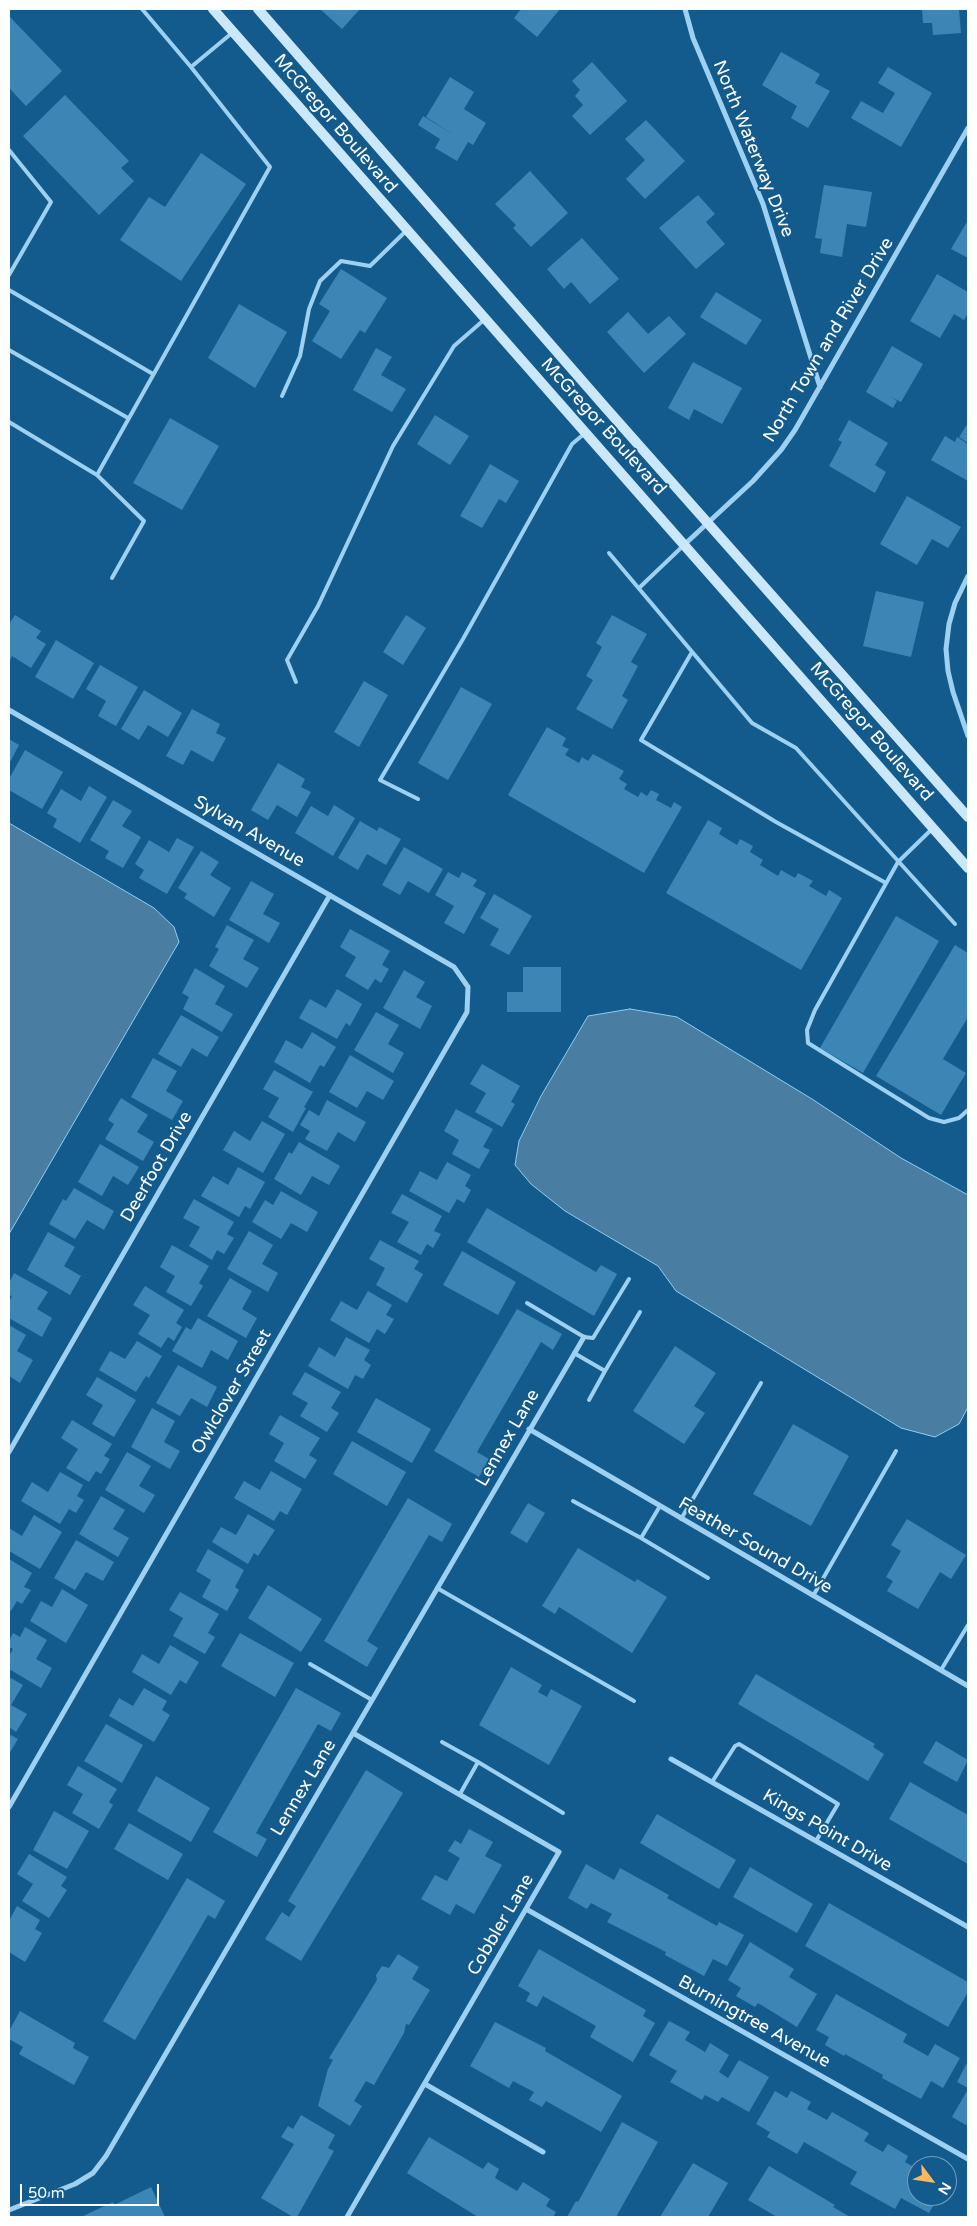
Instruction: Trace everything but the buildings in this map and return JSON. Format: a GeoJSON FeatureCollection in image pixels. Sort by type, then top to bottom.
{"type":"FeatureCollection","features":[{"type":"Feature","properties":{"kind":"main road","name":"McGregor Boulevard"},"geometry":{"type":"LineString","coordinates":[[213,9],[968,868]]}},
{"type":"Feature","properties":{"kind":"main road","name":"McGregor Boulevard"},"geometry":{"type":"LineString","coordinates":[[258,9],[605,407],[968,817]]}},
{"type":"Feature","properties":{"kind":"street","name":"North Waterway Drive"},"geometry":{"type":"LineString","coordinates":[[685,9],[693,38],[763,204],[820,387]]}},
{"type":"Feature","properties":{"kind":"street","name":"North Town and River Drive"},"geometry":{"type":"LineString","coordinates":[[685,544],[753,482],[781,450],[820,387],[968,128]]}},
{"type":"Feature","properties":{"kind":"street"},"geometry":{"type":"LineString","coordinates":[[968,576],[955,603],[948,624],[946,649],[951,685],[968,736]]}},
{"type":"Feature","properties":{"kind":"street","name":"Sylvan Avenue"},"geometry":{"type":"LineString","coordinates":[[9,710],[454,967],[468,987]]}},
{"type":"Feature","properties":{"kind":"street","name":"Deerfoot Drive"},"geometry":{"type":"LineString","coordinates":[[9,1452],[330,895]]}},
{"type":"Feature","properties":{"kind":"street","name":"Owlclover Street"},"geometry":{"type":"LineString","coordinates":[[9,1808],[467,1012],[468,987]]}},
{"type":"Feature","properties":{"kind":"street","name":"Lennex Lane"},"geometry":{"type":"LineString","coordinates":[[9,2210],[75,2184],[93,2173],[106,2156],[529,1428],[584,1337]]}},
{"type":"Feature","properties":{"kind":"street","name":"Feather Sound Drive"},"geometry":{"type":"LineString","coordinates":[[529,1428],[968,1686]]}},
{"type":"Feature","properties":{"kind":"street","name":"Cobbler Lane"},"geometry":{"type":"LineString","coordinates":[[347,2217],[559,1852],[353,1733]]}},
{"type":"Feature","properties":{"kind":"street","name":"Kings Point Drive"},"geometry":{"type":"LineString","coordinates":[[671,1759],[968,1928]]}},
{"type":"Feature","properties":{"kind":"street","name":"Burningtree Avenue"},"geometry":{"type":"LineString","coordinates":[[526,1909],[968,2159]]}},
{"type":"Feature","properties":{"kind":"street"},"geometry":{"type":"LineString","coordinates":[[425,2084],[543,2152]]}},
{"type":"Feature","properties":{"kind":"lane"},"geometry":{"type":"LineString","coordinates":[[97,475],[270,167],[192,67],[142,9]]}},
{"type":"Feature","properties":{"kind":"lane"},"geometry":{"type":"LineString","coordinates":[[192,67],[233,32]]}},
{"type":"Feature","properties":{"kind":"lane"},"geometry":{"type":"LineString","coordinates":[[9,150],[52,202],[9,275]]}},
{"type":"Feature","properties":{"kind":"lane"},"geometry":{"type":"LineString","coordinates":[[282,396],[300,356],[309,309],[320,281],[341,261],[370,266],[408,230]]}},
{"type":"Feature","properties":{"kind":"lane"},"geometry":{"type":"LineString","coordinates":[[9,290],[153,374]]}},
{"type":"Feature","properties":{"kind":"lane"},"geometry":{"type":"LineString","coordinates":[[296,682],[286,660],[318,606],[393,446],[454,346],[484,319]]}},
{"type":"Feature","properties":{"kind":"lane"},"geometry":{"type":"LineString","coordinates":[[9,350],[128,418]]}},
{"type":"Feature","properties":{"kind":"lane"},"geometry":{"type":"LineString","coordinates":[[9,422],[97,475],[144,521],[112,578]]}},
{"type":"Feature","properties":{"kind":"lane"},"geometry":{"type":"LineString","coordinates":[[418,799],[380,780],[463,639],[572,444],[586,432]]}},
{"type":"Feature","properties":{"kind":"lane"},"geometry":{"type":"LineString","coordinates":[[639,588],[685,544]]}},
{"type":"Feature","properties":{"kind":"lane"},"geometry":{"type":"LineString","coordinates":[[609,553],[752,723],[796,748],[956,924]]}},
{"type":"Feature","properties":{"kind":"lane"},"geometry":{"type":"LineString","coordinates":[[692,652],[640,740],[776,822],[886,883]]}},
{"type":"Feature","properties":{"kind":"lane"},"geometry":{"type":"LineString","coordinates":[[933,828],[898,862],[815,1010],[807,1030],[808,1043],[929,1118],[944,1122],[959,1118],[968,1110]]}},
{"type":"Feature","properties":{"kind":"lane"},"geometry":{"type":"LineString","coordinates":[[527,1303],[584,1337],[593,1338],[629,1278]]}},
{"type":"Feature","properties":{"kind":"lane"},"geometry":{"type":"LineString","coordinates":[[589,1400],[640,1312]]}},
{"type":"Feature","properties":{"kind":"lane"},"geometry":{"type":"LineString","coordinates":[[574,1353],[606,1371]]}},
{"type":"Feature","properties":{"kind":"lane"},"geometry":{"type":"LineString","coordinates":[[681,1519],[761,1383]]}},
{"type":"Feature","properties":{"kind":"lane"},"geometry":{"type":"LineString","coordinates":[[813,1596],[896,1451]]}},
{"type":"Feature","properties":{"kind":"lane"},"geometry":{"type":"LineString","coordinates":[[574,1501],[708,1578]]}},
{"type":"Feature","properties":{"kind":"lane"},"geometry":{"type":"LineString","coordinates":[[641,1538],[660,1506]]}},
{"type":"Feature","properties":{"kind":"lane"},"geometry":{"type":"LineString","coordinates":[[437,1588],[634,1701]]}},
{"type":"Feature","properties":{"kind":"lane"},"geometry":{"type":"LineString","coordinates":[[941,1670],[968,1625]]}},
{"type":"Feature","properties":{"kind":"lane"},"geometry":{"type":"LineString","coordinates":[[310,1664],[372,1700]]}},
{"type":"Feature","properties":{"kind":"lane"},"geometry":{"type":"LineString","coordinates":[[442,1742],[563,1813]]}},
{"type":"Feature","properties":{"kind":"lane"},"geometry":{"type":"LineString","coordinates":[[712,1782],[735,1746],[739,1744],[838,1804],[816,1840]]}},
{"type":"Feature","properties":{"kind":"lane"},"geometry":{"type":"LineString","coordinates":[[460,1794],[478,1762]]}},
{"type":"Feature","properties":{"kind":"water"},"geometry":{"type":"Polygon","coordinates":[[[9,823],[154,908],[174,927],[179,942],[9,1234],[9,823]]]}},
{"type":"Feature","properties":{"kind":"water"},"geometry":{"type":"Polygon","coordinates":[[[630,1009],[677,1017],[812,1099],[901,1158],[968,1195],[968,1407],[959,1424],[935,1437],[901,1428],[676,1291],[658,1266],[565,1211],[531,1184],[515,1165],[519,1141],[541,1096],[588,1016],[630,1009]]]}}]}
